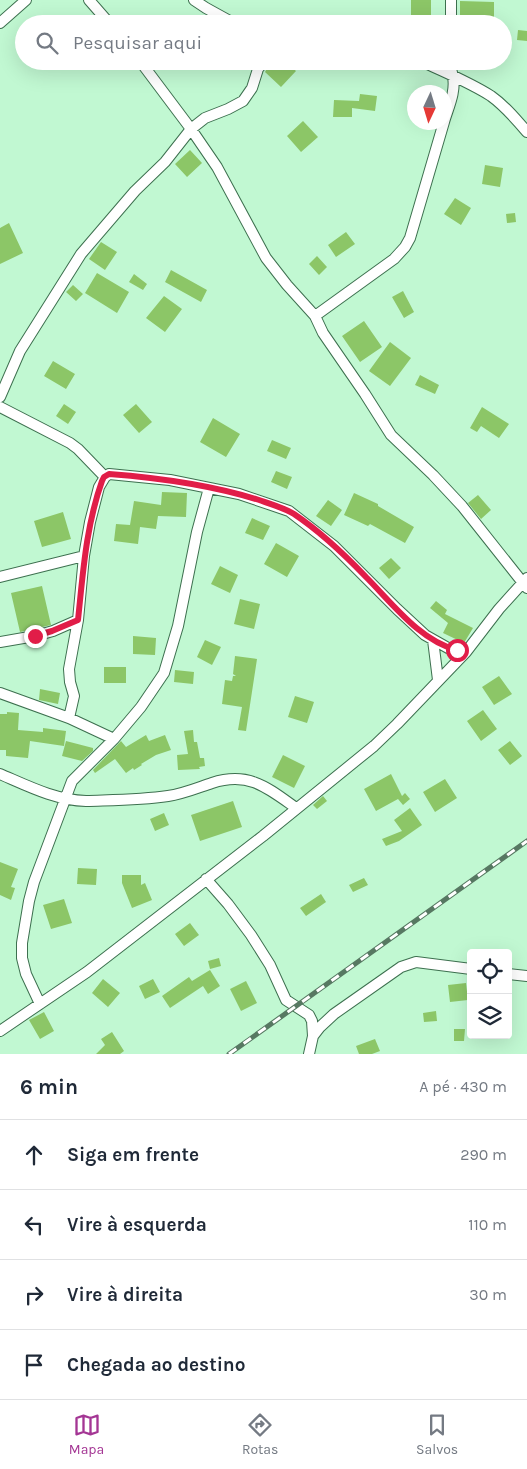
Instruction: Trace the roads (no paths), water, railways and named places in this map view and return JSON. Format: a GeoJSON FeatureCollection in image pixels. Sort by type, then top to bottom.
{"type":"FeatureCollection","features":[{"type":"Feature","properties":{"kind":"street"},"geometry":{"type":"LineString","coordinates":[[0,23],[26,0]]}},
{"type":"Feature","properties":{"kind":"street"},"geometry":{"type":"LineString","coordinates":[[89,0],[102,15]]}},
{"type":"Feature","properties":{"kind":"street"},"geometry":{"type":"LineString","coordinates":[[194,0],[219,15]]}},
{"type":"Feature","properties":{"kind":"street"},"geometry":{"type":"LineString","coordinates":[[451,0],[451,15]]}},
{"type":"Feature","properties":{"kind":"street"},"geometry":{"type":"LineString","coordinates":[[0,1031],[87,972],[374,746],[466,652],[499,609],[525,583],[462,506],[391,435],[323,333],[315,316],[266,258],[217,167],[147,70]]}},
{"type":"Feature","properties":{"kind":"street"},"geometry":{"type":"LineString","coordinates":[[0,397],[20,351],[81,254],[135,191],[164,162],[191,129],[205,118],[243,101],[252,88],[257,70]]}},
{"type":"Feature","properties":{"kind":"street"},"geometry":{"type":"LineString","coordinates":[[440,70],[490,96],[502,105],[527,132]]}},
{"type":"Feature","properties":{"kind":"street"},"geometry":{"type":"LineString","coordinates":[[451,70],[453,76],[452,96]]}},
{"type":"Feature","properties":{"kind":"street"},"geometry":{"type":"LineString","coordinates":[[315,316],[394,259],[405,247],[415,224],[442,130]]}},
{"type":"Feature","properties":{"kind":"street"},"geometry":{"type":"LineString","coordinates":[[0,407],[70,443],[104,477]]}},
{"type":"Feature","properties":{"kind":"street"},"geometry":{"type":"LineString","coordinates":[[69,718],[74,696],[69,669],[78,620],[84,556],[99,487],[104,477],[109,474],[170,480],[239,494],[281,508],[296,516],[334,546],[425,635],[448,648],[466,652]]}},
{"type":"Feature","properties":{"kind":"street"},"geometry":{"type":"LineString","coordinates":[[40,1004],[26,974],[22,958],[22,943],[34,882],[72,781],[114,739],[141,707],[164,673],[178,626],[197,532],[209,488]]}},
{"type":"Feature","properties":{"kind":"street"},"geometry":{"type":"LineString","coordinates":[[0,577],[84,556]]}},
{"type":"Feature","properties":{"kind":"street"},"geometry":{"type":"LineString","coordinates":[[0,642],[35,636],[78,620]]}},
{"type":"Feature","properties":{"kind":"street"},"geometry":{"type":"LineString","coordinates":[[433,640],[438,680]]}},
{"type":"Feature","properties":{"kind":"street"},"geometry":{"type":"LineString","coordinates":[[0,693],[69,718],[114,739]]}},
{"type":"Feature","properties":{"kind":"street"},"geometry":{"type":"LineString","coordinates":[[0,774],[48,794],[65,799],[86,801],[168,796],[233,779],[248,780],[262,784],[296,808]]}},
{"type":"Feature","properties":{"kind":"street"},"geometry":{"type":"LineString","coordinates":[[206,879],[251,934],[270,965],[286,1000],[309,1015],[312,1021],[313,1036],[310,1054]]}},
{"type":"Feature","properties":{"kind":"street"},"geometry":{"type":"LineString","coordinates":[[313,1036],[334,1014],[401,967],[416,962],[467,968]]}},
{"type":"Feature","properties":{"kind":"street"},"geometry":{"type":"LineString","coordinates":[[512,974],[527,976]]}},
{"type":"Feature","properties":{"kind":"railway"},"geometry":{"type":"LineString","coordinates":[[229,1054],[527,841]]}}]}
